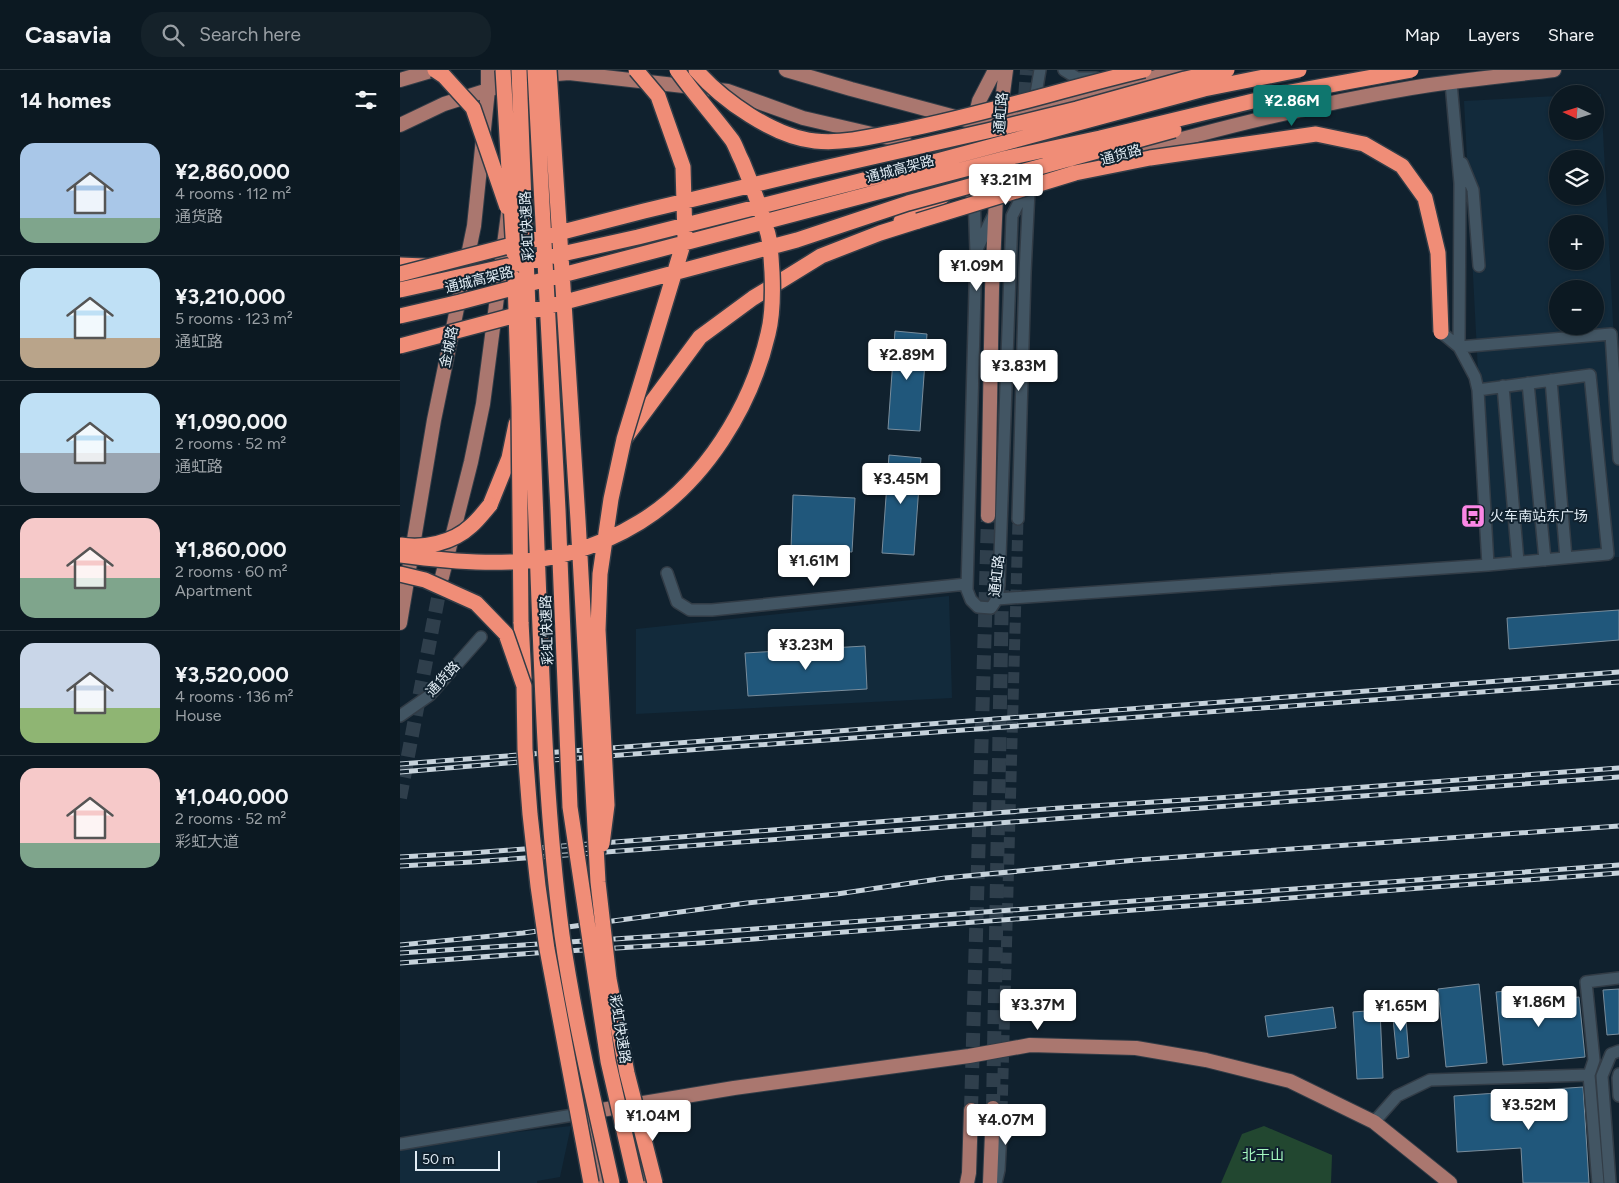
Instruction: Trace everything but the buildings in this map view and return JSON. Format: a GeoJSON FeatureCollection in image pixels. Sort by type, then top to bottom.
{"type":"FeatureCollection","features":[{"type":"Feature","properties":{"kind":"highway"},"geometry":{"type":"LineString","coordinates":[[434,70],[444,76],[472,108],[513,225]]}},
{"type":"Feature","properties":{"kind":"highway"},"geometry":{"type":"LineString","coordinates":[[503,70],[513,225],[519,407],[521,622],[530,814],[547,949],[591,1183]]}},
{"type":"Feature","properties":{"kind":"highway"},"geometry":{"type":"LineString","coordinates":[[549,70],[578,520],[598,882],[610,979],[625,1064],[655,1183]]}},
{"type":"Feature","properties":{"kind":"highway"},"geometry":{"type":"LineString","coordinates":[[598,882],[607,805],[598,630],[600,574],[611,499],[624,439],[685,238],[683,167],[658,96],[636,70]]}},
{"type":"Feature","properties":{"kind":"highway"},"geometry":{"type":"LineString","coordinates":[[400,555],[438,560],[485,562],[532,560],[568,554],[614,536],[640,522],[683,487],[704,465],[744,404],[768,333],[773,296],[768,236],[755,190],[733,142],[677,70]]}},
{"type":"Feature","properties":{"kind":"highway"},"geometry":{"type":"LineString","coordinates":[[696,70],[731,103],[760,122],[790,135],[813,141],[845,142],[930,125],[1151,73]]}},
{"type":"Feature","properties":{"kind":"highway"},"geometry":{"type":"LineString","coordinates":[[400,274],[672,205],[996,128],[1227,70]]}},
{"type":"Feature","properties":{"kind":"highway","name":"通城高架路"},"geometry":{"type":"LineString","coordinates":[[400,290],[638,237],[911,168],[1204,90],[1299,70]]}},
{"type":"Feature","properties":{"kind":"highway","name":"通城高架路"},"geometry":{"type":"LineString","coordinates":[[400,316],[470,300],[1007,158],[1100,138],[1286,92],[1411,70]]}},
{"type":"Feature","properties":{"kind":"highway","name":"彩虹快速路"},"geometry":{"type":"LineString","coordinates":[[530,72],[539,611],[551,828],[562,936],[572,998],[612,1183]]}},
{"type":"Feature","properties":{"kind":"highway","name":"彩虹快速路"},"geometry":{"type":"LineString","coordinates":[[530,72],[558,520],[570,807],[608,1061],[636,1183]]}},
{"type":"Feature","properties":{"kind":"highway"},"geometry":{"type":"LineString","coordinates":[[400,346],[797,240],[908,203],[1237,112],[1286,92]]}},
{"type":"Feature","properties":{"kind":"highway"},"geometry":{"type":"LineString","coordinates":[[624,439],[700,337],[753,298],[821,256],[880,233],[1075,173],[1150,158],[1316,134],[1364,144],[1402,166],[1425,198],[1438,253],[1440,332]]}},
{"type":"Feature","properties":{"kind":"highway"},"geometry":{"type":"LineString","coordinates":[[880,233],[949,192]]}},
{"type":"Feature","properties":{"kind":"highway"},"geometry":{"type":"LineString","coordinates":[[400,265],[430,266]]}},
{"type":"Feature","properties":{"kind":"highway"},"geometry":{"type":"LineString","coordinates":[[400,545],[415,547],[444,542],[470,527],[490,505],[509,458],[519,407]]}},
{"type":"Feature","properties":{"kind":"highway"},"geometry":{"type":"LineString","coordinates":[[400,574],[425,580],[476,604],[506,634],[524,686]]}},
{"type":"Feature","properties":{"kind":"main road"},"geometry":{"type":"LineString","coordinates":[[400,80],[434,70]]}},
{"type":"Feature","properties":{"kind":"main road","name":"金城路"},"geometry":{"type":"LineString","coordinates":[[400,623],[434,420],[474,226],[488,90],[488,70]]}},
{"type":"Feature","properties":{"kind":"main road"},"geometry":{"type":"LineString","coordinates":[[786,70],[851,90],[974,122],[987,122],[1033,114],[1151,73],[1180,70]]}},
{"type":"Feature","properties":{"kind":"main road"},"geometry":{"type":"LineString","coordinates":[[976,195],[974,122],[979,101],[995,70]]}},
{"type":"Feature","properties":{"kind":"main road","name":"通虹路"},"geometry":{"type":"LineString","coordinates":[[988,516],[996,194],[1000,119],[1006,70]]}},
{"type":"Feature","properties":{"kind":"main road","name":"通货路"},"geometry":{"type":"LineString","coordinates":[[976,195],[996,194],[1030,181],[1193,135],[1324,105],[1413,88],[1554,70]]}},
{"type":"Feature","properties":{"kind":"main road"},"geometry":{"type":"LineString","coordinates":[[442,577],[472,462],[483,404],[513,176],[530,72]]}},
{"type":"Feature","properties":{"kind":"main road"},"geometry":{"type":"LineString","coordinates":[[400,125],[444,104],[488,90],[530,72],[569,73],[728,91],[803,118],[902,141],[976,195]]}},
{"type":"Feature","properties":{"kind":"main road"},"geometry":{"type":"LineString","coordinates":[[604,1183],[589,1112],[734,1088],[969,1056],[1030,1045],[1136,1048],[1206,1060],[1290,1080],[1374,1122],[1436,1177],[1450,1183]]}},
{"type":"Feature","properties":{"kind":"main road"},"geometry":{"type":"LineString","coordinates":[[632,1105],[645,1183]]}},
{"type":"Feature","properties":{"kind":"main road"},"geometry":{"type":"LineString","coordinates":[[967,1183],[971,1110]]}},
{"type":"Feature","properties":{"kind":"main road"},"geometry":{"type":"LineString","coordinates":[[990,1183],[998,1110]]}},
{"type":"Feature","properties":{"kind":"street","name":"通虹路"},"geometry":{"type":"LineString","coordinates":[[1018,519],[1025,273],[1033,114],[1040,70]]}},
{"type":"Feature","properties":{"kind":"street"},"geometry":{"type":"LineString","coordinates":[[1064,70],[1076,78],[1151,73]]}},
{"type":"Feature","properties":{"kind":"street"},"geometry":{"type":"LineString","coordinates":[[1451,83],[1460,183],[1459,347]]}},
{"type":"Feature","properties":{"kind":"street"},"geometry":{"type":"LineString","coordinates":[[1457,150],[1473,190],[1479,266]]}},
{"type":"Feature","properties":{"kind":"street","name":"通虹路"},"geometry":{"type":"LineString","coordinates":[[976,195],[967,590],[971,600],[978,607],[991,608],[997,599],[1012,216],[1030,181]]}},
{"type":"Feature","properties":{"kind":"street"},"geometry":{"type":"LineString","coordinates":[[976,252],[996,210]]}},
{"type":"Feature","properties":{"kind":"street"},"geometry":{"type":"LineString","coordinates":[[1440,332],[1459,347],[1475,377],[1478,390],[1488,564]]}},
{"type":"Feature","properties":{"kind":"street"},"geometry":{"type":"LineString","coordinates":[[1604,333],[1611,334],[1619,459]]}},
{"type":"Feature","properties":{"kind":"street"},"geometry":{"type":"LineString","coordinates":[[1459,347],[1557,335]]}},
{"type":"Feature","properties":{"kind":"street"},"geometry":{"type":"LineString","coordinates":[[997,599],[1608,554],[1590,375],[1478,390]]}},
{"type":"Feature","properties":{"kind":"street"},"geometry":{"type":"LineString","coordinates":[[1551,380],[1566,558]]}},
{"type":"Feature","properties":{"kind":"street"},"geometry":{"type":"LineString","coordinates":[[1528,383],[1545,560]]}},
{"type":"Feature","properties":{"kind":"street"},"geometry":{"type":"LineString","coordinates":[[1503,386],[1518,562]]}},
{"type":"Feature","properties":{"kind":"street"},"geometry":{"type":"LineString","coordinates":[[667,573],[677,602],[690,610],[712,610],[799,602],[967,584]]}},
{"type":"Feature","properties":{"kind":"street","name":"通货路"},"geometry":{"type":"LineString","coordinates":[[400,716],[430,695],[481,637]]}},
{"type":"Feature","properties":{"kind":"street"},"geometry":{"type":"LineString","coordinates":[[1598,1183],[1589,1075],[1594,1060],[1586,982],[1619,978]]}},
{"type":"Feature","properties":{"kind":"street"},"geometry":{"type":"LineString","coordinates":[[1610,1183],[1602,1076],[1611,1054],[1619,1051]]}},
{"type":"Feature","properties":{"kind":"street"},"geometry":{"type":"LineString","coordinates":[[1619,1074],[1619,1096]]}},
{"type":"Feature","properties":{"kind":"street"},"geometry":{"type":"LineString","coordinates":[[1374,1122],[1397,1096],[1430,1080],[1589,1075]]}},
{"type":"Feature","properties":{"kind":"street"},"geometry":{"type":"LineString","coordinates":[[996,1183],[999,1170],[998,1110]]}},
{"type":"Feature","properties":{"kind":"street"},"geometry":{"type":"LineString","coordinates":[[400,1144],[589,1112]]}},
{"type":"Feature","properties":{"kind":"shaded area"},"geometry":{"type":"Polygon","coordinates":[[[1549,96],[1549,140],[1603,140],[1604,150],[1549,150],[1549,205],[1604,205],[1604,151],[1619,436],[1619,557],[1488,565],[1464,101],[1549,96]]]}},
{"type":"Feature","properties":{"kind":"shaded area"},"geometry":{"type":"Polygon","coordinates":[[[949,596],[952,698],[636,714],[636,629],[949,596]]]}},
{"type":"Feature","properties":{"kind":"shaded area"},"geometry":{"type":"Polygon","coordinates":[[[571,1126],[560,1177],[537,1181],[537,1183],[400,1183],[400,1145],[571,1126]]]}},
{"type":"Feature","properties":{"kind":"green space","name":"北干山"},"geometry":{"type":"Polygon","coordinates":[[[1264,1126],[1332,1155],[1331,1183],[1221,1183],[1242,1134],[1264,1126]]]}},
{"type":"Feature","properties":{"kind":"tunnel"},"geometry":{"type":"LineString","coordinates":[[1018,201],[1027,70]]}},
{"type":"Feature","properties":{"kind":"tunnel"},"geometry":{"type":"LineString","coordinates":[[971,1110],[988,516]]}},
{"type":"Feature","properties":{"kind":"tunnel"},"geometry":{"type":"LineString","coordinates":[[1002,1112],[1018,519]]}},
{"type":"Feature","properties":{"kind":"tunnel"},"geometry":{"type":"LineString","coordinates":[[400,798],[442,577]]}},
{"type":"Feature","properties":{"kind":"tunnel"},"geometry":{"type":"LineString","coordinates":[[993,1108],[1002,587]]}},
{"type":"Feature","properties":{"kind":"railway"},"geometry":{"type":"LineString","coordinates":[[400,764],[1619,672]]}},
{"type":"Feature","properties":{"kind":"railway"},"geometry":{"type":"LineString","coordinates":[[552,760],[1619,682]]}},
{"type":"Feature","properties":{"kind":"railway"},"geometry":{"type":"LineString","coordinates":[[400,772],[519,762]]}},
{"type":"Feature","properties":{"kind":"railway"},"geometry":{"type":"LineString","coordinates":[[400,857],[1619,768]]}},
{"type":"Feature","properties":{"kind":"railway"},"geometry":{"type":"LineString","coordinates":[[400,866],[1619,777]]}},
{"type":"Feature","properties":{"kind":"railway"},"geometry":{"type":"LineString","coordinates":[[400,945],[523,933],[747,903],[837,894],[945,878],[1136,860],[1619,826]]}},
{"type":"Feature","properties":{"kind":"railway"},"geometry":{"type":"LineString","coordinates":[[400,953],[660,936],[1619,865]]}},
{"type":"Feature","properties":{"kind":"railway"},"geometry":{"type":"LineString","coordinates":[[400,963],[701,943],[1619,873]]}},
{"type":"Feature","properties":{"kind":"place","name":"火车南站东广场"},"geometry":{"type":"Point","coordinates":[1473,516]}}]}
